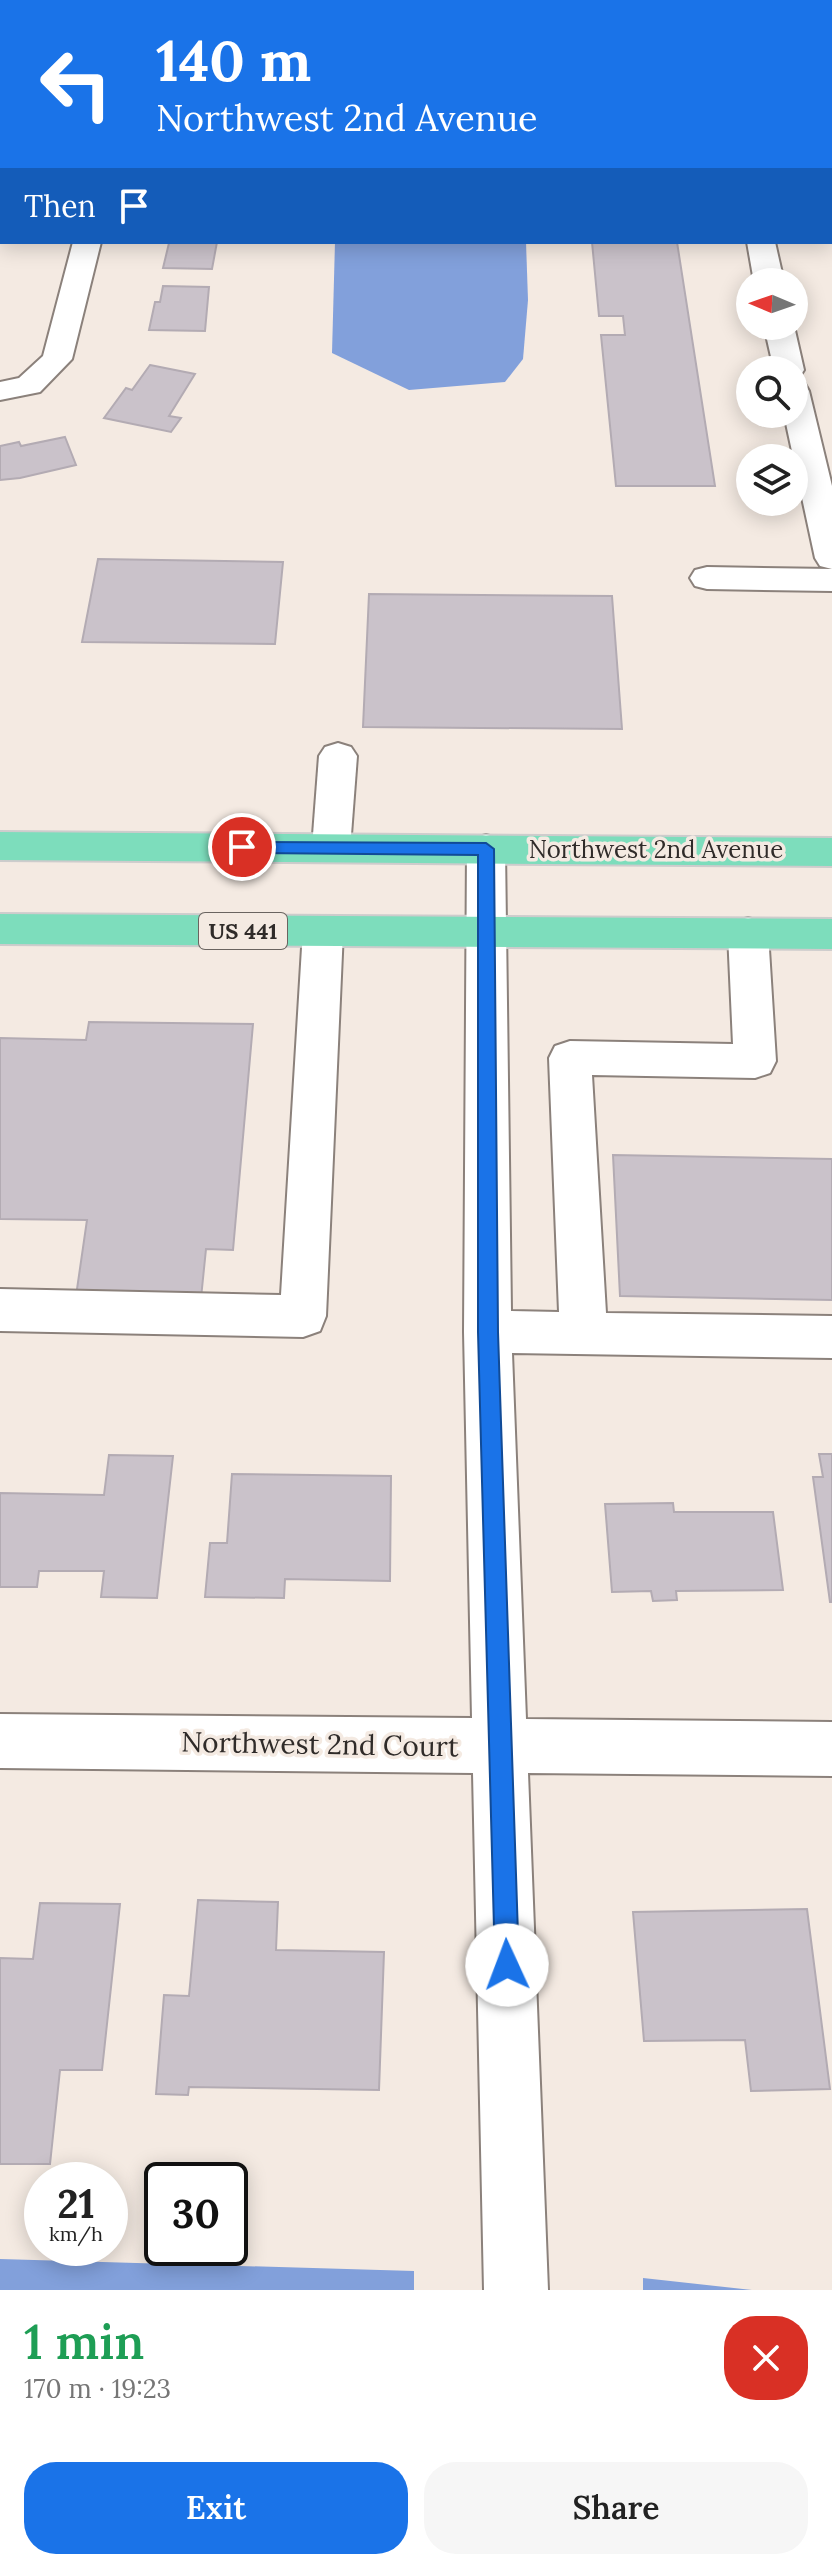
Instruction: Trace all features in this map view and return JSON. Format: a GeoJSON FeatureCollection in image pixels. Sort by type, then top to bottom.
{"type":"FeatureCollection","features":[{"type":"Feature","properties":{"kind":"main road","name":"Northwest 2nd Avenue"},"geometry":{"type":"LineString","coordinates":[[0,846],[832,852]]}},
{"type":"Feature","properties":{"kind":"main road","name":"US 441"},"geometry":{"type":"LineString","coordinates":[[0,929],[832,934]]}},
{"type":"Feature","properties":{"kind":"street"},"geometry":{"type":"LineString","coordinates":[[14,388],[57,359],[86,244]]}},
{"type":"Feature","properties":{"kind":"street"},"geometry":{"type":"LineString","coordinates":[[761,244],[766,268]]}},
{"type":"Feature","properties":{"kind":"street"},"geometry":{"type":"LineString","coordinates":[[802,428],[832,558]]}},
{"type":"Feature","properties":{"kind":"street"},"geometry":{"type":"LineString","coordinates":[[707,578],[832,580]]}},
{"type":"Feature","properties":{"kind":"street"},"geometry":{"type":"LineString","coordinates":[[331,848],[338,756]]}},
{"type":"Feature","properties":{"kind":"street"},"geometry":{"type":"LineString","coordinates":[[486,849],[488,1332],[516,2290]]}},
{"type":"Feature","properties":{"kind":"street"},"geometry":{"type":"LineString","coordinates":[[0,1310],[303,1316],[323,931]]}},
{"type":"Feature","properties":{"kind":"street"},"geometry":{"type":"LineString","coordinates":[[584,1334],[570,1058],[755,1061],[748,933]]}},
{"type":"Feature","properties":{"kind":"street"},"geometry":{"type":"LineString","coordinates":[[488,1332],[832,1337]]}},
{"type":"Feature","properties":{"kind":"street","name":"Northwest 2nd Court"},"geometry":{"type":"LineString","coordinates":[[0,1741],[832,1749]]}},
{"type":"Feature","properties":{"kind":"water"},"geometry":{"type":"Polygon","coordinates":[[[335,244],[526,244],[528,300],[523,359],[505,382],[409,390],[332,353],[335,244]]]}},
{"type":"Feature","properties":{"kind":"water"},"geometry":{"type":"Polygon","coordinates":[[[0,2259],[24,2260],[24,2266],[128,2266],[128,2263],[144,2263],[144,2266],[414,2271],[414,2290],[0,2290],[0,2259]]]}},
{"type":"Feature","properties":{"kind":"water"},"geometry":{"type":"Polygon","coordinates":[[[643,2278],[752,2290],[643,2290],[643,2278]]]}},
{"type":"Feature","properties":{"kind":"building"},"geometry":{"type":"Polygon","coordinates":[[[169,244],[217,244],[212,269],[163,268],[169,244]]]}},
{"type":"Feature","properties":{"kind":"building"},"geometry":{"type":"Polygon","coordinates":[[[592,244],[677,244],[715,486],[616,486],[601,335],[625,335],[623,316],[599,316],[592,244]]]}},
{"type":"Feature","properties":{"kind":"building"},"geometry":{"type":"Polygon","coordinates":[[[163,286],[209,287],[205,331],[149,330],[155,302],[160,302],[163,286]]]}},
{"type":"Feature","properties":{"kind":"building"},"geometry":{"type":"Polygon","coordinates":[[[150,365],[195,374],[169,416],[181,418],[171,432],[104,418],[126,388],[132,390],[150,365]]]}},
{"type":"Feature","properties":{"kind":"building"},"geometry":{"type":"Polygon","coordinates":[[[65,437],[76,465],[0,480],[0,446],[19,442],[21,446],[65,437]]]}},
{"type":"Feature","properties":{"kind":"building"},"geometry":{"type":"Polygon","coordinates":[[[98,559],[283,562],[275,644],[82,642],[98,559]]]}},
{"type":"Feature","properties":{"kind":"building"},"geometry":{"type":"Polygon","coordinates":[[[369,594],[612,596],[622,729],[363,727],[369,594]]]}},
{"type":"Feature","properties":{"kind":"building"},"geometry":{"type":"Polygon","coordinates":[[[89,1022],[253,1024],[233,1250],[206,1249],[201,1298],[76,1296],[87,1220],[0,1219],[0,1038],[86,1040],[89,1022]]]}},
{"type":"Feature","properties":{"kind":"building"},"geometry":{"type":"Polygon","coordinates":[[[613,1155],[832,1159],[832,1300],[620,1296],[613,1155]]]}},
{"type":"Feature","properties":{"kind":"building"},"geometry":{"type":"Polygon","coordinates":[[[819,1454],[832,1454],[832,1602],[813,1477],[823,1477],[819,1454]]]}},
{"type":"Feature","properties":{"kind":"building"},"geometry":{"type":"Polygon","coordinates":[[[109,1455],[173,1456],[157,1598],[101,1597],[104,1571],[39,1571],[37,1587],[0,1587],[0,1493],[104,1495],[109,1455]]]}},
{"type":"Feature","properties":{"kind":"building"},"geometry":{"type":"Polygon","coordinates":[[[232,1474],[391,1476],[390,1581],[285,1579],[284,1598],[205,1597],[210,1543],[227,1543],[232,1474]]]}},
{"type":"Feature","properties":{"kind":"building"},"geometry":{"type":"Polygon","coordinates":[[[673,1503],[674,1512],[773,1512],[783,1590],[676,1591],[677,1600],[653,1601],[651,1591],[612,1592],[605,1504],[673,1503]]]}},
{"type":"Feature","properties":{"kind":"building"},"geometry":{"type":"Polygon","coordinates":[[[198,1900],[278,1902],[276,1950],[384,1952],[379,2090],[189,2087],[188,2095],[156,2094],[164,1995],[189,1996],[198,1900]]]}},
{"type":"Feature","properties":{"kind":"building"},"geometry":{"type":"Polygon","coordinates":[[[40,1903],[120,1904],[102,2070],[60,2070],[50,2162],[0,2164],[0,1958],[33,1959],[40,1903]]]}},
{"type":"Feature","properties":{"kind":"building"},"geometry":{"type":"Polygon","coordinates":[[[807,1909],[830,2089],[751,2091],[745,2040],[644,2041],[633,1912],[807,1909]]]}},
{"type":"Feature","properties":{"kind":"route"},"geometry":{"type":"LineString","coordinates":[[242,847],[486,849],[488,1332],[507,1965]]}}]}
